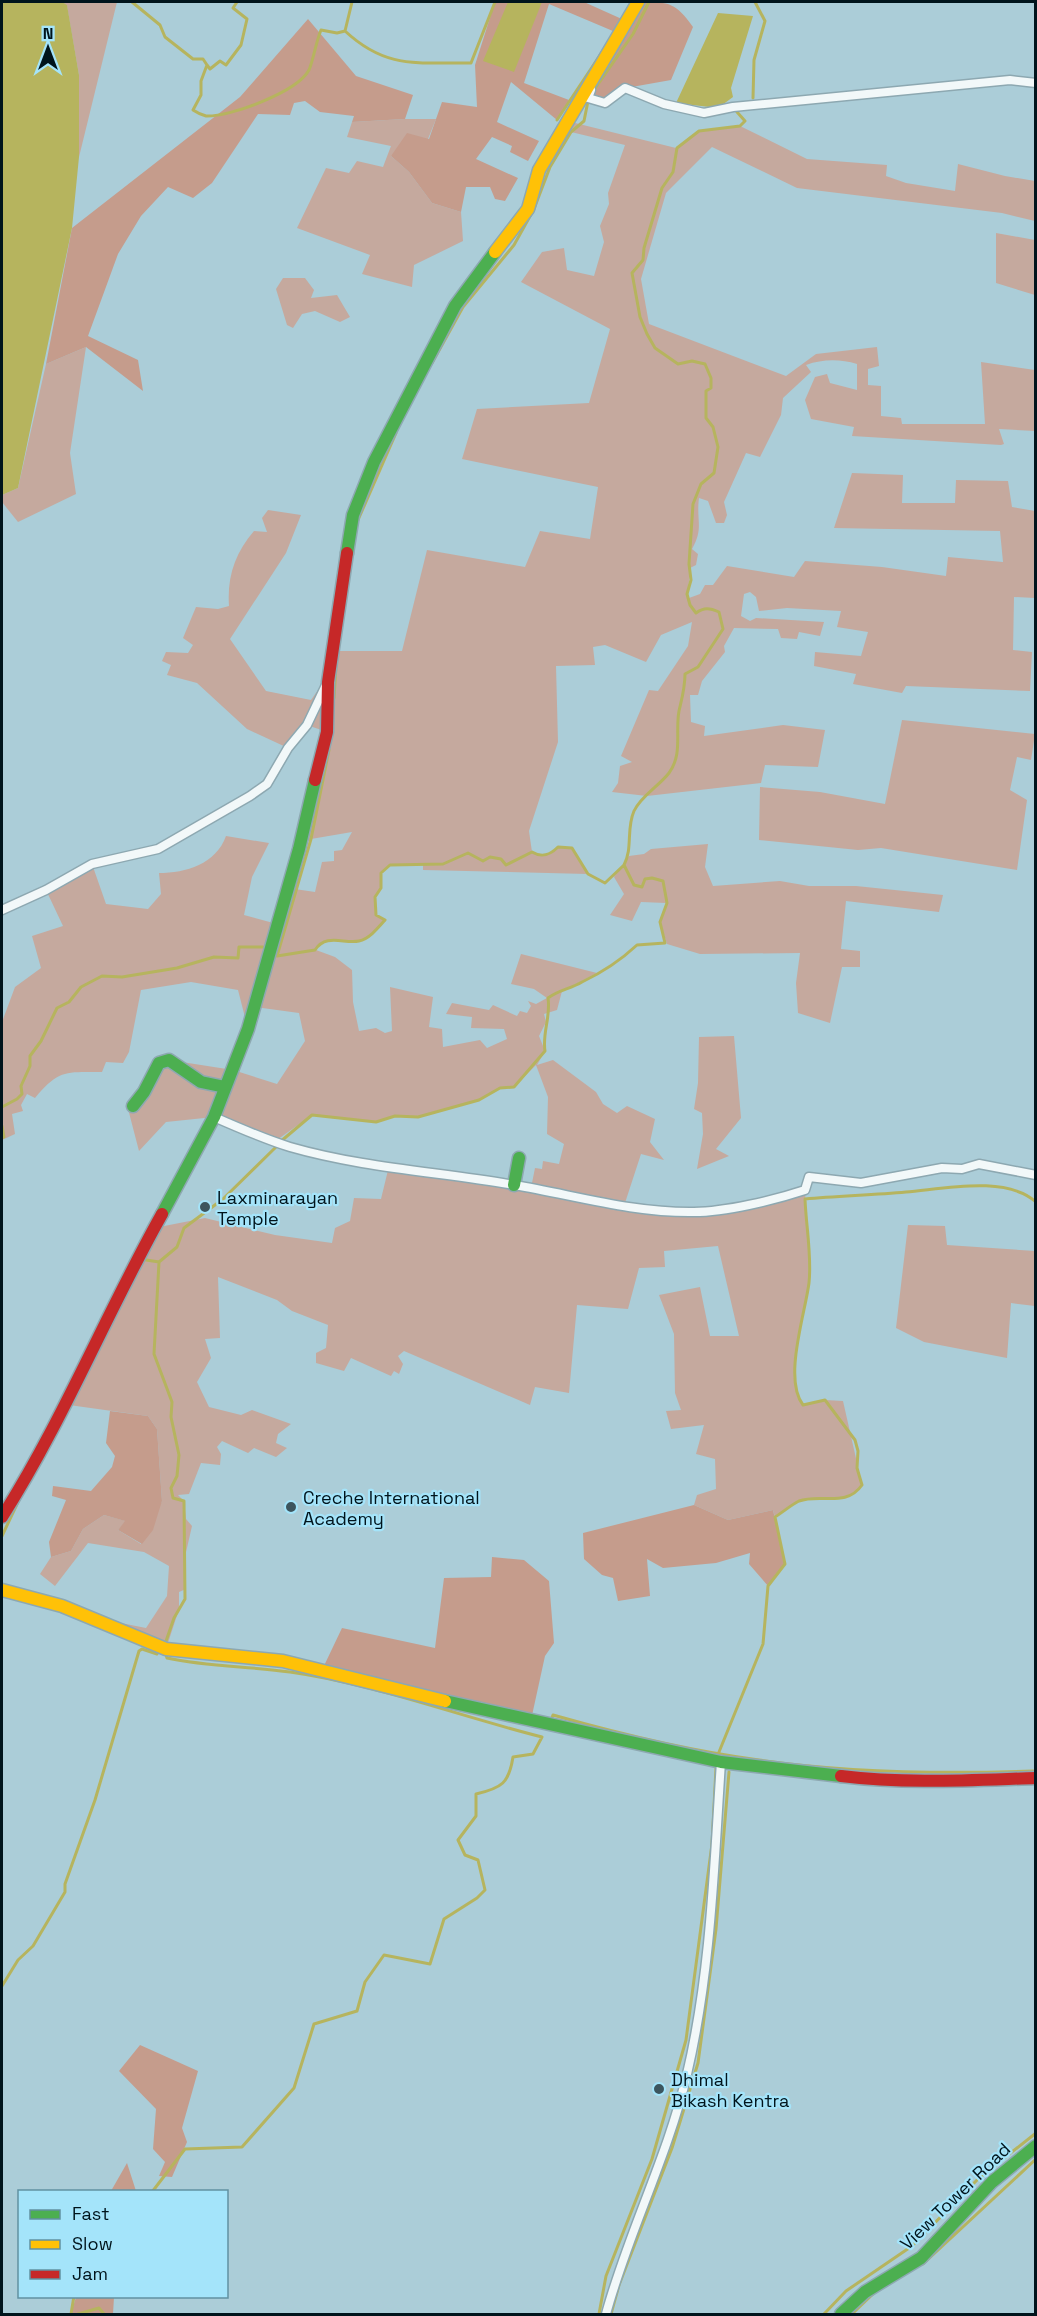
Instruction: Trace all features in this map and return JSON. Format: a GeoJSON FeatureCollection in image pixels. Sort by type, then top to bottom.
{"type":"FeatureCollection","features":[{"type":"Feature","properties":{"kind":"street"},"geometry":{"type":"LineString","coordinates":[[2,1516],[21,1487],[64,1406],[124,1281],[214,1117],[248,1029],[299,849],[327,732],[328,682],[353,515],[374,462],[455,306],[528,209],[539,170],[638,2]]}},
{"type":"Feature","properties":{"kind":"street"},"geometry":{"type":"LineString","coordinates":[[598,73],[588,98],[605,103],[626,88],[664,104],[704,113],[733,107],[1010,80],[1035,83]]}},
{"type":"Feature","properties":{"kind":"street"},"geometry":{"type":"LineString","coordinates":[[2,910],[38,895],[92,864],[158,849],[250,796],[267,784],[288,748],[307,725],[328,682]]}},
{"type":"Feature","properties":{"kind":"street"},"geometry":{"type":"LineString","coordinates":[[133,1106],[144,1092],[159,1063],[170,1060],[201,1082],[225,1087]]}},
{"type":"Feature","properties":{"kind":"street"},"geometry":{"type":"LineString","coordinates":[[214,1117],[292,1147],[409,1170],[514,1185],[605,1205],[692,1213],[712,1212],[790,1195],[805,1190],[809,1177],[861,1183],[942,1168],[962,1169],[979,1164],[1035,1175]]}},
{"type":"Feature","properties":{"kind":"street"},"geometry":{"type":"LineString","coordinates":[[514,1185],[519,1158]]}},
{"type":"Feature","properties":{"kind":"street"},"geometry":{"type":"LineString","coordinates":[[2,1590],[62,1606],[166,1649],[283,1661],[468,1707],[721,1762],[872,1780],[953,1781],[1035,1778]]}},
{"type":"Feature","properties":{"kind":"street"},"geometry":{"type":"LineString","coordinates":[[606,2314],[615,2279],[652,2186],[687,2075],[704,1980],[721,1762]]}},
{"type":"Feature","properties":{"kind":"street","name":"View Tower Road"},"geometry":{"type":"LineString","coordinates":[[841,2314],[865,2292],[921,2258],[992,2182],[1035,2146]]}},
{"type":"Feature","properties":{"kind":"shaded area"},"geometry":{"type":"Polygon","coordinates":[[[2,2],[62,2],[67,5],[79,75],[79,157],[72,228],[18,488],[2,495],[2,2]]]}},
{"type":"Feature","properties":{"kind":"shaded area"},"geometry":{"type":"Polygon","coordinates":[[[62,2],[117,2],[79,157],[79,75],[67,6],[62,2]]]}},
{"type":"Feature","properties":{"kind":"shaded area"},"geometry":{"type":"Polygon","coordinates":[[[495,2],[584,2],[624,20],[638,2],[656,2],[670,5],[681,12],[693,27],[671,80],[626,88],[605,103],[588,98],[620,34],[549,4],[524,83],[569,100],[557,120],[511,82],[497,122],[539,141],[528,161],[510,152],[512,146],[492,137],[476,159],[518,178],[505,201],[495,199],[490,187],[466,187],[461,212],[432,203],[409,172],[391,156],[407,133],[429,139],[442,102],[477,107],[475,65],[495,2]]]}},
{"type":"Feature","properties":{"kind":"shaded area"},"geometry":{"type":"Polygon","coordinates":[[[508,2],[542,2],[514,72],[483,61],[508,2]]]}},
{"type":"Feature","properties":{"kind":"shaded area"},"geometry":{"type":"Polygon","coordinates":[[[718,13],[753,16],[731,88],[733,97],[718,108],[676,103],[718,13]]]}},
{"type":"Feature","properties":{"kind":"shaded area"},"geometry":{"type":"Polygon","coordinates":[[[308,19],[356,76],[413,95],[405,119],[352,122],[354,116],[320,112],[305,101],[294,103],[290,115],[258,114],[212,183],[193,198],[168,187],[141,216],[118,254],[88,336],[138,360],[143,391],[86,347],[46,364],[72,228],[240,97],[308,19]]]}},
{"type":"Feature","properties":{"kind":"shaded area"},"geometry":{"type":"Polygon","coordinates":[[[436,119],[428,139],[391,156],[409,172],[432,203],[461,212],[463,241],[414,265],[412,287],[362,274],[370,255],[297,228],[326,168],[349,173],[357,161],[383,167],[391,146],[347,137],[352,122],[436,119]]]}},
{"type":"Feature","properties":{"kind":"shaded area"},"geometry":{"type":"Polygon","coordinates":[[[567,121],[676,148],[699,131],[740,126],[807,159],[887,165],[886,176],[906,183],[955,191],[958,164],[1035,181],[1035,221],[1002,213],[797,188],[712,147],[666,193],[641,279],[649,324],[786,376],[816,354],[877,347],[879,366],[868,369],[868,385],[881,386],[881,416],[901,418],[902,424],[985,424],[981,362],[1035,370],[1035,431],[999,429],[1004,444],[1001,445],[852,436],[854,427],[811,419],[805,400],[815,377],[827,374],[830,383],[857,390],[857,364],[832,360],[806,365],[811,372],[783,398],[781,415],[760,457],[746,453],[724,502],[727,515],[724,523],[716,523],[708,501],[699,498],[699,530],[692,549],[698,554],[696,565],[690,568],[688,591],[689,598],[700,594],[705,585],[713,585],[727,566],[794,577],[805,561],[882,567],[946,576],[948,557],[1003,562],[1000,531],[834,528],[852,473],[903,475],[902,503],[955,503],[956,480],[1008,481],[1012,507],[1035,511],[1035,598],[1014,597],[1013,650],[1032,652],[1030,691],[906,686],[902,693],[853,684],[856,674],[814,666],[815,652],[861,656],[868,632],[837,627],[841,611],[787,608],[759,611],[756,597],[750,592],[744,594],[741,616],[750,621],[756,618],[824,622],[820,636],[799,632],[797,639],[781,638],[778,629],[734,628],[724,646],[725,652],[702,681],[698,695],[690,695],[691,722],[705,726],[704,736],[783,725],[825,730],[818,767],[765,765],[761,783],[647,796],[612,792],[618,783],[620,766],[632,762],[621,756],[649,690],[658,691],[688,646],[692,622],[661,635],[646,662],[605,645],[593,647],[595,665],[556,666],[558,742],[529,831],[532,852],[543,855],[549,854],[558,847],[572,848],[588,874],[423,870],[423,864],[390,865],[381,873],[381,888],[375,897],[376,915],[385,920],[363,940],[353,942],[330,940],[316,950],[335,957],[352,970],[353,1002],[359,1031],[376,1028],[385,1033],[392,1031],[390,987],[433,997],[429,1027],[442,1029],[443,1047],[480,1040],[487,1048],[507,1039],[504,1029],[471,1028],[472,1017],[446,1014],[452,1003],[489,1010],[493,1005],[517,1016],[520,1011],[527,1013],[531,1006],[528,1001],[536,1004],[547,998],[534,989],[511,984],[521,954],[597,973],[562,991],[557,1010],[544,1014],[546,1022],[539,1036],[545,1051],[537,1065],[553,1060],[596,1092],[603,1104],[617,1113],[627,1106],[655,1119],[650,1142],[664,1160],[641,1154],[624,1206],[691,1213],[805,1190],[809,1278],[795,1361],[797,1393],[804,1405],[825,1400],[843,1401],[862,1485],[856,1492],[841,1498],[799,1501],[775,1517],[773,1510],[728,1520],[694,1505],[697,1495],[716,1489],[715,1459],[696,1454],[704,1425],[671,1429],[666,1411],[681,1410],[675,1393],[674,1334],[659,1295],[700,1287],[710,1336],[739,1336],[718,1246],[664,1251],[665,1267],[639,1268],[628,1309],[577,1305],[569,1393],[535,1387],[530,1405],[404,1351],[398,1356],[403,1364],[399,1374],[394,1371],[391,1376],[351,1358],[344,1371],[316,1363],[316,1353],[326,1348],[328,1325],[292,1311],[277,1300],[218,1277],[220,1338],[205,1339],[211,1358],[197,1382],[209,1407],[241,1415],[252,1410],[291,1424],[278,1434],[276,1443],[287,1448],[276,1457],[254,1448],[248,1453],[222,1441],[217,1447],[221,1454],[220,1465],[201,1463],[189,1494],[178,1495],[184,1501],[186,1519],[192,1526],[184,1561],[186,1589],[179,1592],[179,1609],[166,1649],[91,1617],[146,1628],[167,1596],[169,1566],[144,1552],[88,1543],[55,1586],[40,1574],[51,1557],[71,1551],[83,1529],[104,1515],[126,1521],[118,1530],[141,1544],[162,1501],[157,1429],[148,1416],[69,1405],[154,1228],[205,1218],[275,1235],[332,1243],[335,1228],[350,1221],[354,1198],[381,1199],[389,1166],[531,1188],[535,1168],[542,1169],[543,1161],[559,1164],[564,1144],[547,1134],[548,1097],[536,1065],[514,1087],[500,1088],[479,1100],[418,1117],[395,1116],[376,1122],[312,1115],[274,1142],[214,1117],[166,1122],[139,1151],[127,1105],[169,1060],[233,1070],[277,1084],[305,1041],[299,1013],[255,1007],[248,1029],[238,990],[191,982],[141,990],[129,1052],[123,1063],[106,1062],[102,1072],[64,1074],[57,1077],[35,1098],[27,1094],[21,1105],[23,1111],[12,1114],[15,1134],[2,1140],[2,1022],[15,987],[41,968],[32,936],[63,926],[46,890],[92,864],[106,904],[148,909],[161,894],[159,873],[189,869],[199,865],[215,854],[226,836],[269,843],[252,877],[244,915],[277,924],[288,888],[315,892],[322,862],[334,861],[334,851],[342,850],[352,832],[311,839],[299,849],[327,732],[307,725],[288,748],[247,729],[197,683],[167,675],[171,665],[162,661],[166,652],[188,653],[193,645],[183,638],[196,607],[218,609],[229,606],[229,585],[237,557],[254,531],[267,532],[262,518],[268,510],[301,515],[286,553],[230,639],[266,691],[311,700],[330,673],[334,651],[402,651],[427,550],[525,567],[540,531],[590,539],[598,487],[462,459],[477,409],[589,403],[610,329],[521,282],[542,252],[564,248],[567,270],[594,276],[604,242],[600,226],[609,204],[608,193],[625,145],[571,132],[567,121]]]}},
{"type":"Feature","properties":{"kind":"shaded area"},"geometry":{"type":"Polygon","coordinates":[[[996,233],[1035,240],[1035,295],[996,283],[996,233]]]}},
{"type":"Feature","properties":{"kind":"shaded area"},"geometry":{"type":"Polygon","coordinates":[[[283,278],[305,278],[314,290],[311,298],[337,295],[350,317],[340,322],[315,311],[302,314],[293,328],[287,325],[276,289],[283,278]]]}},
{"type":"Feature","properties":{"kind":"shaded area"},"geometry":{"type":"Polygon","coordinates":[[[86,347],[70,453],[76,494],[18,522],[2,502],[2,495],[18,488],[46,364],[86,347]]]}},
{"type":"Feature","properties":{"kind":"shaded area"},"geometry":{"type":"Polygon","coordinates":[[[902,720],[1035,734],[1031,760],[1017,757],[1010,790],[1027,800],[1017,870],[881,848],[858,850],[759,840],[760,787],[820,792],[885,804],[902,720]]]}},
{"type":"Feature","properties":{"kind":"shaded area"},"geometry":{"type":"Polygon","coordinates":[[[708,844],[705,867],[713,886],[780,881],[809,886],[856,886],[943,895],[939,912],[846,901],[841,949],[860,951],[860,967],[842,967],[830,1023],[798,1013],[796,983],[800,953],[700,954],[667,944],[660,922],[666,903],[641,902],[632,921],[610,915],[624,894],[614,877],[629,856],[644,854],[651,849],[708,844]]]}},
{"type":"Feature","properties":{"kind":"shaded area"},"geometry":{"type":"Polygon","coordinates":[[[734,1036],[741,1118],[716,1149],[729,1156],[697,1169],[703,1134],[702,1113],[694,1109],[698,1083],[699,1037],[734,1036]]]}},
{"type":"Feature","properties":{"kind":"shaded area"},"geometry":{"type":"Polygon","coordinates":[[[908,1225],[945,1226],[947,1245],[1035,1251],[1035,1306],[1011,1303],[1007,1358],[924,1342],[896,1328],[908,1225]]]}},
{"type":"Feature","properties":{"kind":"shaded area"},"geometry":{"type":"Polygon","coordinates":[[[110,1411],[148,1416],[157,1429],[162,1501],[153,1530],[142,1544],[118,1530],[125,1521],[104,1515],[83,1529],[71,1551],[51,1557],[49,1542],[66,1500],[52,1496],[53,1486],[91,1491],[112,1467],[115,1456],[106,1443],[110,1411]]]}},
{"type":"Feature","properties":{"kind":"shaded area"},"geometry":{"type":"Polygon","coordinates":[[[694,1505],[728,1520],[773,1510],[785,1564],[768,1586],[749,1564],[750,1553],[716,1563],[663,1568],[647,1559],[650,1596],[618,1601],[613,1578],[602,1575],[584,1559],[583,1533],[694,1505]]]}},
{"type":"Feature","properties":{"kind":"shaded area"},"geometry":{"type":"Polygon","coordinates":[[[492,1557],[524,1560],[549,1581],[554,1643],[545,1656],[531,1720],[322,1670],[342,1628],[435,1648],[444,1578],[491,1577],[492,1557]]]}},
{"type":"Feature","properties":{"kind":"shaded area"},"geometry":{"type":"Polygon","coordinates":[[[140,2045],[198,2071],[182,2128],[187,2142],[172,2177],[159,2176],[165,2162],[153,2149],[156,2109],[119,2071],[140,2045]]]}},
{"type":"Feature","properties":{"kind":"shaded area"},"geometry":{"type":"Polygon","coordinates":[[[127,2163],[136,2190],[112,2190],[127,2163]]]}},
{"type":"Feature","properties":{"kind":"shaded area"},"geometry":{"type":"Polygon","coordinates":[[[76,2298],[114,2298],[113,2314],[71,2314],[76,2298]]]}},
{"type":"Feature","properties":{"kind":"waterway"},"geometry":{"type":"LineString","coordinates":[[132,2],[160,25],[165,37],[193,59],[203,59],[207,65],[201,81],[201,95],[193,110],[206,116],[246,108],[291,87],[309,70],[321,30],[337,33],[345,31],[352,2]]}},
{"type":"Feature","properties":{"kind":"waterway"},"geometry":{"type":"LineString","coordinates":[[207,65],[210,69],[220,61],[226,65],[241,45],[247,19],[233,8],[237,2]]}},
{"type":"Feature","properties":{"kind":"waterway"},"geometry":{"type":"LineString","coordinates":[[345,31],[360,44],[389,58],[419,63],[471,63],[495,2]]}},
{"type":"Feature","properties":{"kind":"waterway"},"geometry":{"type":"LineString","coordinates":[[627,11],[631,2]]}},
{"type":"Feature","properties":{"kind":"waterway"},"geometry":{"type":"LineString","coordinates":[[594,90],[633,34],[649,2]]}},
{"type":"Feature","properties":{"kind":"waterway"},"geometry":{"type":"LineString","coordinates":[[753,98],[754,60],[765,21],[755,2]]}},
{"type":"Feature","properties":{"kind":"waterway"},"geometry":{"type":"LineString","coordinates":[[557,120],[622,22]]}},
{"type":"Feature","properties":{"kind":"waterway"},"geometry":{"type":"LineString","coordinates":[[432,363],[463,307],[514,245],[534,209],[550,167],[571,132],[584,121],[588,101]]}},
{"type":"Feature","properties":{"kind":"waterway"},"geometry":{"type":"LineString","coordinates":[[280,1142],[312,1115],[376,1122],[395,1116],[418,1117],[479,1100],[500,1088],[514,1087],[545,1051],[548,998],[596,974],[637,945],[665,943],[660,922],[667,903],[663,881],[652,878],[645,879],[642,887],[634,885],[624,865],[627,859],[630,825],[634,811],[669,773],[676,758],[678,719],[685,674],[698,667],[723,629],[719,612],[707,609],[696,613],[690,605],[687,594],[691,580],[689,564],[693,504],[701,484],[714,473],[718,447],[713,427],[706,418],[706,391],[711,388],[711,378],[705,364],[692,361],[678,364],[655,348],[640,317],[632,273],[643,260],[644,248],[662,188],[673,172],[677,148],[699,131],[740,126],[745,121],[737,112]]}},
{"type":"Feature","properties":{"kind":"waterway"},"geometry":{"type":"LineString","coordinates":[[358,520],[396,433]]}},
{"type":"Feature","properties":{"kind":"waterway"},"geometry":{"type":"LineString","coordinates":[[334,698],[336,666]]}},
{"type":"Feature","properties":{"kind":"waterway"},"geometry":{"type":"LineString","coordinates":[[329,750],[311,839],[277,956],[315,950],[319,945],[330,940],[353,942],[370,936],[385,920],[376,915],[375,897],[381,888],[381,873],[390,865],[443,864],[468,853],[483,861],[490,857],[501,859],[506,865],[532,852],[546,855],[558,847],[572,848],[588,874],[605,883],[624,865]]}},
{"type":"Feature","properties":{"kind":"waterway"},"geometry":{"type":"LineString","coordinates":[[2,1107],[22,1094],[21,1086],[30,1066],[30,1056],[41,1041],[57,1008],[69,1002],[81,987],[102,976],[122,977],[177,968],[214,957],[238,958],[239,947],[263,947]]}},
{"type":"Feature","properties":{"kind":"waterway"},"geometry":{"type":"LineString","coordinates":[[2,1126],[4,1137],[2,1138]]}},
{"type":"Feature","properties":{"kind":"waterway"},"geometry":{"type":"LineString","coordinates":[[165,1644],[174,1618],[185,1599],[184,1501],[173,1498],[171,1488],[177,1476],[179,1455],[171,1417],[172,1402],[154,1354],[159,1262],[177,1247],[184,1228],[223,1199],[277,1146]]}},
{"type":"Feature","properties":{"kind":"waterway"},"geometry":{"type":"LineString","coordinates":[[719,1752],[763,1644],[768,1586],[785,1564],[775,1517],[799,1501],[841,1498],[856,1492],[862,1485],[857,1468],[858,1451],[855,1440],[825,1400],[803,1405],[797,1394],[795,1363],[810,1273],[805,1199],[991,1186],[1023,1194],[1036,1202]]}},
{"type":"Feature","properties":{"kind":"waterway"},"geometry":{"type":"LineString","coordinates":[[140,1259],[159,1262]]}},
{"type":"Feature","properties":{"kind":"waterway"},"geometry":{"type":"LineString","coordinates":[[2,1536],[18,1502]]}},
{"type":"Feature","properties":{"kind":"waterway"},"geometry":{"type":"LineString","coordinates":[[2,1986],[18,1960],[33,1946],[65,1892],[65,1884],[95,1800],[139,1651],[142,1649],[157,1654]]}},
{"type":"Feature","properties":{"kind":"waterway"},"geometry":{"type":"LineString","coordinates":[[154,2190],[185,2149],[242,2147],[294,2088],[314,2024],[357,2011],[365,1982],[384,1955],[430,1964],[444,1919],[477,1898],[485,1890],[478,1860],[465,1855],[458,1840],[476,1816],[476,1794],[498,1787],[503,1783],[509,1773],[513,1757],[533,1754],[542,1737],[385,1692],[322,1677],[182,1661],[167,1658],[166,1655]]}},
{"type":"Feature","properties":{"kind":"waterway"},"geometry":{"type":"LineString","coordinates":[[551,1720],[553,1715],[681,1747],[827,1768],[964,1772],[1033,1771]]}},
{"type":"Feature","properties":{"kind":"waterway"},"geometry":{"type":"LineString","coordinates":[[599,2314],[606,2276],[652,2159],[686,2040],[712,1844],[716,1768]]}},
{"type":"Feature","properties":{"kind":"waterway"},"geometry":{"type":"LineString","coordinates":[[611,2314],[619,2285],[672,2148],[698,2063],[716,1929],[729,1772]]}},
{"type":"Feature","properties":{"kind":"waterway"},"geometry":{"type":"LineString","coordinates":[[824,2314],[846,2291],[912,2246],[979,2178],[1036,2133]]}},
{"type":"Feature","properties":{"kind":"waterway"},"geometry":{"type":"LineString","coordinates":[[923,2264],[1036,2159]]}},
{"type":"Feature","properties":{"kind":"waterway"},"geometry":{"type":"LineString","coordinates":[[852,2314],[874,2293]]}},
{"type":"Feature","properties":{"kind":"waterway"},"geometry":{"type":"LineString","coordinates":[[71,2314],[74,2298]]}},
{"type":"Feature","properties":{"kind":"waterway"},"geometry":{"type":"LineString","coordinates":[[78,2314],[99,2308],[104,2314]]}},
{"type":"Feature","properties":{"kind":"traffic: fast"},"geometry":{"type":"LineString","coordinates":[[347,553],[353,515],[374,462],[455,306],[495,252]]}},
{"type":"Feature","properties":{"kind":"traffic: fast"},"geometry":{"type":"LineString","coordinates":[[162,1214],[214,1117],[248,1029],[299,849],[315,780]]}},
{"type":"Feature","properties":{"kind":"traffic: fast"},"geometry":{"type":"LineString","coordinates":[[133,1106],[144,1092],[159,1063],[169,1060],[201,1082],[225,1087]]}},
{"type":"Feature","properties":{"kind":"traffic: fast"},"geometry":{"type":"LineString","coordinates":[[514,1185],[519,1158]]}},
{"type":"Feature","properties":{"kind":"traffic: fast"},"geometry":{"type":"LineString","coordinates":[[445,1701],[721,1762],[841,1776]]}},
{"type":"Feature","properties":{"kind":"traffic: fast"},"geometry":{"type":"LineString","coordinates":[[841,2314],[865,2292],[921,2258],[992,2182],[1036,2146]]}},
{"type":"Feature","properties":{"kind":"traffic: slow"},"geometry":{"type":"LineString","coordinates":[[495,252],[528,209],[539,170],[638,2]]}},
{"type":"Feature","properties":{"kind":"traffic: slow"},"geometry":{"type":"LineString","coordinates":[[2,1590],[62,1606],[166,1649],[283,1661],[445,1701]]}},
{"type":"Feature","properties":{"kind":"traffic: jam"},"geometry":{"type":"LineString","coordinates":[[315,780],[327,732],[328,682],[347,553]]}},
{"type":"Feature","properties":{"kind":"traffic: jam"},"geometry":{"type":"LineString","coordinates":[[2,1517],[45,1443],[162,1214]]}},
{"type":"Feature","properties":{"kind":"traffic: jam"},"geometry":{"type":"LineString","coordinates":[[841,1776],[914,1781],[1036,1778]]}},
{"type":"Feature","properties":{"kind":"place","name":"Laxminarayan Temple"},"geometry":{"type":"Point","coordinates":[205,1207]}},
{"type":"Feature","properties":{"kind":"place","name":"Creche International Academy"},"geometry":{"type":"Point","coordinates":[291,1507]}},
{"type":"Feature","properties":{"kind":"place","name":"Dhimal Bikash Kentra"},"geometry":{"type":"Point","coordinates":[659,2089]}}]}
